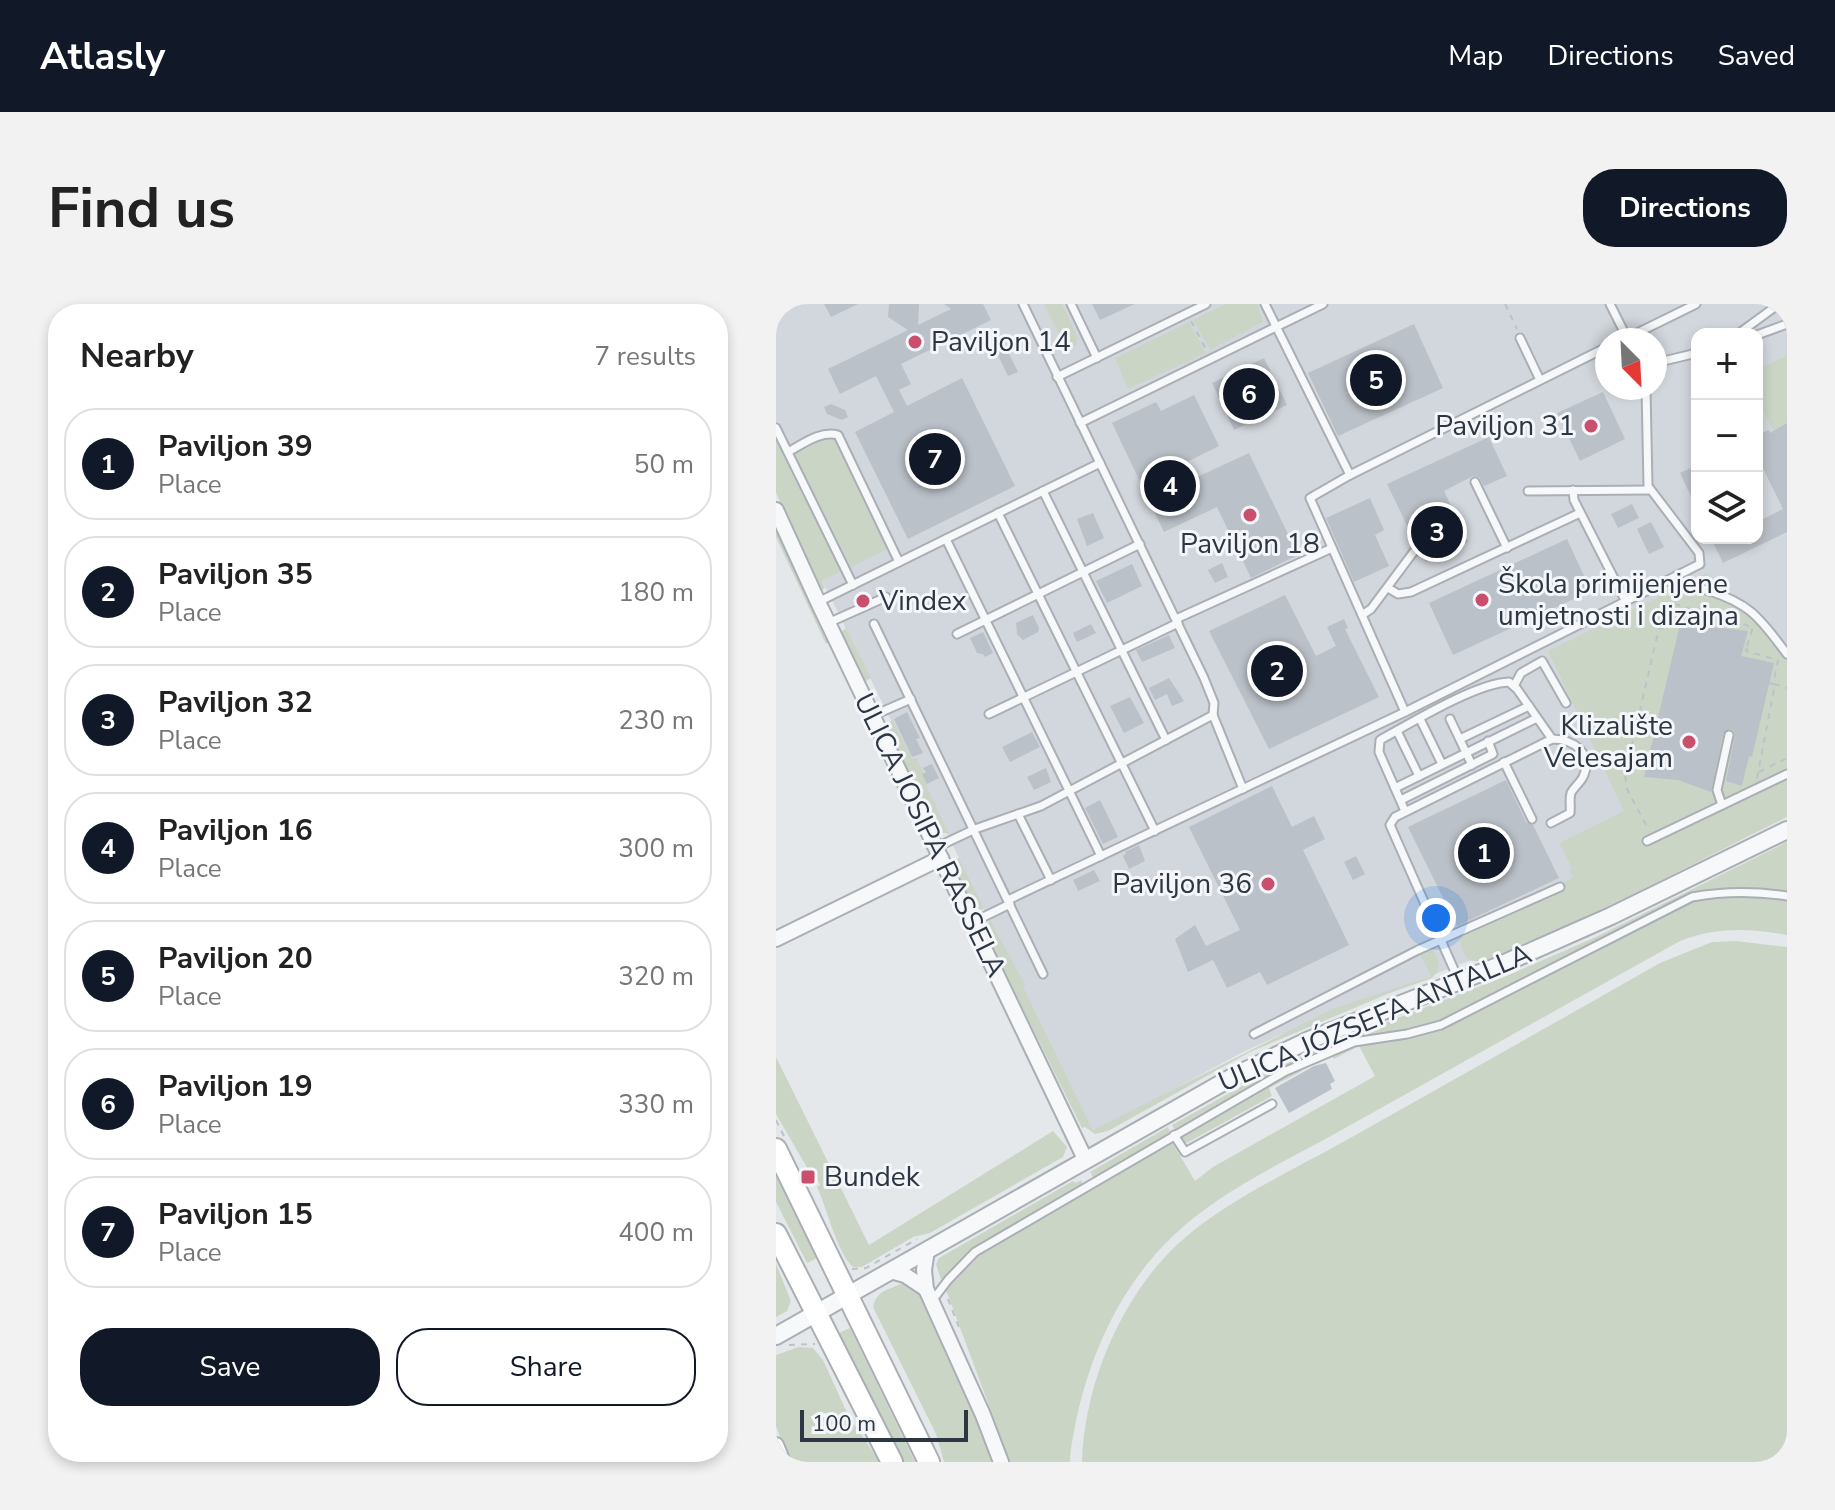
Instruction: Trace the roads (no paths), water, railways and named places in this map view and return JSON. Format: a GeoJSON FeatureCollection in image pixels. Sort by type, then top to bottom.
{"type":"FeatureCollection","features":[{"type":"Feature","properties":{"kind":"main road"},"geometry":{"type":"LineString","coordinates":[[776,1149],[929,1462]]}},
{"type":"Feature","properties":{"kind":"main road"},"geometry":{"type":"LineString","coordinates":[[776,1234],[892,1462]]}},
{"type":"Feature","properties":{"kind":"street","name":"ULICA JOSIPA RASSELA"},"geometry":{"type":"LineString","coordinates":[[776,510],[1085,1159]]}},
{"type":"Feature","properties":{"kind":"street","name":"ULICA JÓZSEFA ANTALLA"},"geometry":{"type":"LineString","coordinates":[[780,1341],[890,1271],[1194,1096],[1297,1045],[1611,916],[1787,830]]}},
{"type":"Feature","properties":{"kind":"street"},"geometry":{"type":"LineString","coordinates":[[776,939],[939,853]]}},
{"type":"Feature","properties":{"kind":"street"},"geometry":{"type":"LineString","coordinates":[[927,1250],[924,1270],[929,1295],[1001,1462]]}},
{"type":"Feature","properties":{"kind":"street"},"geometry":{"type":"LineString","coordinates":[[890,1271],[905,1275],[929,1295]]}},
{"type":"Feature","properties":{"kind":"street"},"geometry":{"type":"LineString","coordinates":[[776,1445],[783,1462]]}},
{"type":"Feature","properties":{"kind":"lane"},"geometry":{"type":"LineString","coordinates":[[1023,304],[1177,621],[1214,703],[1213,715],[1243,789]]}},
{"type":"Feature","properties":{"kind":"lane"},"geometry":{"type":"LineString","coordinates":[[1071,304],[1097,358]]}},
{"type":"Feature","properties":{"kind":"lane"},"geometry":{"type":"LineString","coordinates":[[1057,377],[1206,304]]}},
{"type":"Feature","properties":{"kind":"lane"},"geometry":{"type":"LineString","coordinates":[[1265,304],[1350,475]]}},
{"type":"Feature","properties":{"kind":"lane"},"geometry":{"type":"LineString","coordinates":[[1080,423],[1323,304]]}},
{"type":"Feature","properties":{"kind":"lane"},"geometry":{"type":"LineString","coordinates":[[1610,304],[1621,328]]}},
{"type":"Feature","properties":{"kind":"lane"},"geometry":{"type":"LineString","coordinates":[[1648,328],[1696,304]]}},
{"type":"Feature","properties":{"kind":"lane"},"geometry":{"type":"LineString","coordinates":[[1746,328],[1779,304]]}},
{"type":"Feature","properties":{"kind":"lane"},"geometry":{"type":"LineString","coordinates":[[1763,333],[1787,324]]}},
{"type":"Feature","properties":{"kind":"lane"},"geometry":{"type":"LineString","coordinates":[[1520,338],[1540,380]]}},
{"type":"Feature","properties":{"kind":"lane"},"geometry":{"type":"LineString","coordinates":[[1405,712],[1310,498],[1595,353]]}},
{"type":"Feature","properties":{"kind":"lane"},"geometry":{"type":"LineString","coordinates":[[1667,360],[1691,354]]}},
{"type":"Feature","properties":{"kind":"lane"},"geometry":{"type":"LineString","coordinates":[[973,922],[1051,880],[1405,712],[1700,564],[1699,553],[1649,490],[1646,475],[1646,400]]}},
{"type":"Feature","properties":{"kind":"lane"},"geometry":{"type":"LineString","coordinates":[[776,428],[853,585]]}},
{"type":"Feature","properties":{"kind":"lane"},"geometry":{"type":"LineString","coordinates":[[788,452],[821,435],[838,435],[899,562]]}},
{"type":"Feature","properties":{"kind":"lane"},"geometry":{"type":"LineString","coordinates":[[818,602],[1100,463]]}},
{"type":"Feature","properties":{"kind":"lane"},"geometry":{"type":"LineString","coordinates":[[1475,482],[1507,548]]}},
{"type":"Feature","properties":{"kind":"lane"},"geometry":{"type":"LineString","coordinates":[[1573,490],[1580,513],[1626,602]]}},
{"type":"Feature","properties":{"kind":"lane"},"geometry":{"type":"LineString","coordinates":[[1528,491],[1649,490]]}},
{"type":"Feature","properties":{"kind":"lane"},"geometry":{"type":"LineString","coordinates":[[1043,491],[1166,740]]}},
{"type":"Feature","properties":{"kind":"lane"},"geometry":{"type":"LineString","coordinates":[[998,513],[1155,831]]}},
{"type":"Feature","properties":{"kind":"lane"},"geometry":{"type":"LineString","coordinates":[[1388,588],[1398,594],[1411,592],[1580,513]]}},
{"type":"Feature","properties":{"kind":"lane"},"geometry":{"type":"LineString","coordinates":[[946,539],[1101,856]]}},
{"type":"Feature","properties":{"kind":"lane"},"geometry":{"type":"LineString","coordinates":[[957,634],[1140,544]]}},
{"type":"Feature","properties":{"kind":"lane"},"geometry":{"type":"LineString","coordinates":[[989,714],[1332,548]]}},
{"type":"Feature","properties":{"kind":"lane"},"geometry":{"type":"LineString","coordinates":[[1362,615],[1371,609],[1415,550]]}},
{"type":"Feature","properties":{"kind":"lane"},"geometry":{"type":"LineString","coordinates":[[1668,581],[1696,586],[1733,600],[1751,612],[1787,654]]}},
{"type":"Feature","properties":{"kind":"lane"},"geometry":{"type":"LineString","coordinates":[[828,623],[886,597]]}},
{"type":"Feature","properties":{"kind":"lane"},"geometry":{"type":"LineString","coordinates":[[874,624],[1043,974]]}},
{"type":"Feature","properties":{"kind":"lane"},"geometry":{"type":"LineString","coordinates":[[1514,686],[1521,673],[1542,661],[1566,703]]}},
{"type":"Feature","properties":{"kind":"lane"},"geometry":{"type":"LineString","coordinates":[[1405,811],[1379,752],[1379,744],[1420,719],[1490,686],[1509,682],[1552,739]]}},
{"type":"Feature","properties":{"kind":"lane"},"geometry":{"type":"LineString","coordinates":[[872,716],[911,699]]}},
{"type":"Feature","properties":{"kind":"lane"},"geometry":{"type":"LineString","coordinates":[[1460,739],[1529,706]]}},
{"type":"Feature","properties":{"kind":"lane"},"geometry":{"type":"LineString","coordinates":[[939,853],[975,829],[1068,792],[1213,715]]}},
{"type":"Feature","properties":{"kind":"lane"},"geometry":{"type":"LineString","coordinates":[[1395,788],[1537,718]]}},
{"type":"Feature","properties":{"kind":"lane"},"geometry":{"type":"LineString","coordinates":[[1420,719],[1442,764]]}},
{"type":"Feature","properties":{"kind":"lane"},"geometry":{"type":"LineString","coordinates":[[1450,719],[1472,765]]}},
{"type":"Feature","properties":{"kind":"lane"},"geometry":{"type":"LineString","coordinates":[[1397,731],[1419,776]]}},
{"type":"Feature","properties":{"kind":"lane"},"geometry":{"type":"LineString","coordinates":[[1722,805],[1717,790],[1729,735]]}},
{"type":"Feature","properties":{"kind":"lane"},"geometry":{"type":"LineString","coordinates":[[1459,981],[1390,825],[1395,817],[1405,811],[1504,762],[1552,739],[1566,739],[1576,744],[1586,766],[1584,776],[1570,794],[1570,813],[1551,823]]}},
{"type":"Feature","properties":{"kind":"lane"},"geometry":{"type":"LineString","coordinates":[[1401,800],[1494,753],[1488,741]]}},
{"type":"Feature","properties":{"kind":"lane"},"geometry":{"type":"LineString","coordinates":[[1504,762],[1532,819]]}},
{"type":"Feature","properties":{"kind":"lane"},"geometry":{"type":"LineString","coordinates":[[1432,769],[1443,792]]}},
{"type":"Feature","properties":{"kind":"lane"},"geometry":{"type":"LineString","coordinates":[[1647,841],[1787,774]]}},
{"type":"Feature","properties":{"kind":"lane"},"geometry":{"type":"LineString","coordinates":[[1018,814],[1051,880]]}},
{"type":"Feature","properties":{"kind":"lane"},"geometry":{"type":"LineString","coordinates":[[1254,1034],[1440,941],[1560,887]]}},
{"type":"Feature","properties":{"kind":"lane"},"geometry":{"type":"LineString","coordinates":[[929,1295],[975,1252],[1286,1071],[1354,1042],[1441,1025],[1692,897],[1754,891],[1787,896]]}},
{"type":"Feature","properties":{"kind":"lane"},"geometry":{"type":"LineString","coordinates":[[1174,1135],[1185,1152],[1272,1104]]}},
{"type":"Feature","properties":{"kind":"place","name":"Paviljon 14"},"geometry":{"type":"Point","coordinates":[915,342]}},
{"type":"Feature","properties":{"kind":"place","name":"Paviljon 20"},"geometry":{"type":"Point","coordinates":[1376,380]}},
{"type":"Feature","properties":{"kind":"place","name":"Paviljon 19"},"geometry":{"type":"Point","coordinates":[1249,394]}},
{"type":"Feature","properties":{"kind":"place","name":"Paviljon 31"},"geometry":{"type":"Point","coordinates":[1591,426]}},
{"type":"Feature","properties":{"kind":"place","name":"Paviljon 15"},"geometry":{"type":"Point","coordinates":[935,459]}},
{"type":"Feature","properties":{"kind":"place","name":"Paviljon 16"},"geometry":{"type":"Point","coordinates":[1170,486]}},
{"type":"Feature","properties":{"kind":"place","name":"Paviljon 18"},"geometry":{"type":"Point","coordinates":[1250,515]}},
{"type":"Feature","properties":{"kind":"place","name":"Paviljon 32"},"geometry":{"type":"Point","coordinates":[1437,532]}},
{"type":"Feature","properties":{"kind":"place","name":"Škola primijenjene umjetnosti i dizajna"},"geometry":{"type":"Point","coordinates":[1482,600]}},
{"type":"Feature","properties":{"kind":"place","name":"Vindex"},"geometry":{"type":"Point","coordinates":[863,601]}},
{"type":"Feature","properties":{"kind":"place","name":"Paviljon 35"},"geometry":{"type":"Point","coordinates":[1277,671]}},
{"type":"Feature","properties":{"kind":"place","name":"Klizalište Velesajam"},"geometry":{"type":"Point","coordinates":[1689,742]}},
{"type":"Feature","properties":{"kind":"place","name":"Paviljon 39"},"geometry":{"type":"Point","coordinates":[1484,853]}},
{"type":"Feature","properties":{"kind":"place","name":"Paviljon 36"},"geometry":{"type":"Point","coordinates":[1268,884]}},
{"type":"Feature","properties":{"kind":"place","name":"Bundek"},"geometry":{"type":"Point","coordinates":[808,1177]}}]}
